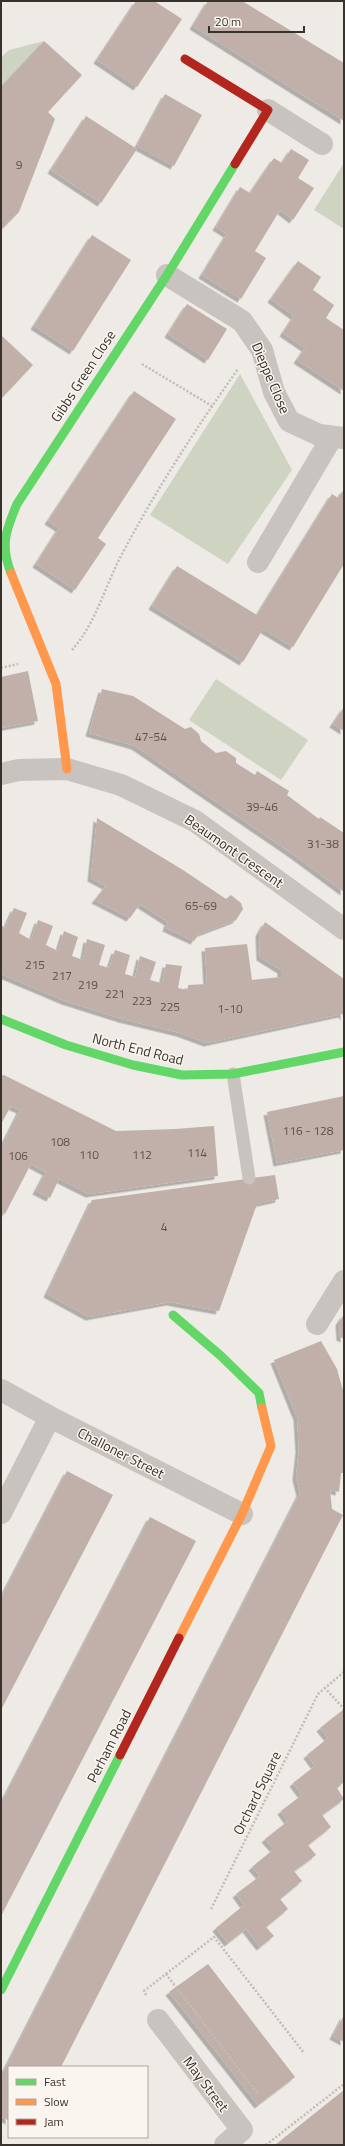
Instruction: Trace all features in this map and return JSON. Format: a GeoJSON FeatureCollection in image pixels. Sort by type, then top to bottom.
{"type":"FeatureCollection","features":[{"type":"Feature","properties":{"kind":"street"},"geometry":{"type":"LineString","coordinates":[[185,59],[322,144]]}},
{"type":"Feature","properties":{"kind":"street","name":"Gibbs Green Close"},"geometry":{"type":"LineString","coordinates":[[67,769],[56,684],[6,561],[5,532],[17,504],[117,349],[167,275],[268,110]]}},
{"type":"Feature","properties":{"kind":"street","name":"Dieppe Close"},"geometry":{"type":"LineString","coordinates":[[167,275],[242,321],[262,350],[274,392],[289,421],[319,435],[338,437]]}},
{"type":"Feature","properties":{"kind":"street"},"geometry":{"type":"LineString","coordinates":[[258,562],[338,437]]}},
{"type":"Feature","properties":{"kind":"street","name":"Beaumont Crescent"},"geometry":{"type":"LineString","coordinates":[[1,774],[19,770],[67,769],[121,785],[195,821],[344,929]]}},
{"type":"Feature","properties":{"kind":"street","name":"North End Road"},"geometry":{"type":"LineString","coordinates":[[1,1018],[66,1045],[133,1065],[182,1075],[233,1074],[344,1052]]}},
{"type":"Feature","properties":{"kind":"street"},"geometry":{"type":"LineString","coordinates":[[317,1324],[344,1281]]}},
{"type":"Feature","properties":{"kind":"street","name":"Perham Road"},"geometry":{"type":"LineString","coordinates":[[1,1990],[242,1514],[271,1446],[260,1393],[221,1356],[173,1315]]}},
{"type":"Feature","properties":{"kind":"street","name":"Challoner Street"},"geometry":{"type":"LineString","coordinates":[[1,1390],[50,1417],[242,1514]]}},
{"type":"Feature","properties":{"kind":"street"},"geometry":{"type":"LineString","coordinates":[[1,1513],[50,1417]]}},
{"type":"Feature","properties":{"kind":"street","name":"May Street"},"geometry":{"type":"LineString","coordinates":[[158,2020],[242,2130],[224,2145]]}},
{"type":"Feature","properties":{"kind":"lane"},"geometry":{"type":"LineString","coordinates":[[233,1074],[249,1178]]}},
{"type":"Feature","properties":{"kind":"path"},"geometry":{"type":"LineString","coordinates":[[117,349],[212,406]]}},
{"type":"Feature","properties":{"kind":"path"},"geometry":{"type":"LineString","coordinates":[[52,673],[83,637],[122,555],[212,406],[244,361],[262,350]]}},
{"type":"Feature","properties":{"kind":"path","name":"Orchard Square"},"geometry":{"type":"LineString","coordinates":[[211,1909],[318,1694],[344,1672]]}},
{"type":"Feature","properties":{"kind":"path"},"geometry":{"type":"LineString","coordinates":[[325,1688],[344,1709]]}},
{"type":"Feature","properties":{"kind":"path"},"geometry":{"type":"LineString","coordinates":[[166,1974],[214,1937],[304,2053]]}},
{"type":"Feature","properties":{"kind":"path"},"geometry":{"type":"LineString","coordinates":[[176,1986],[258,2094]]}},
{"type":"Feature","properties":{"kind":"path"},"geometry":{"type":"LineString","coordinates":[[266,2145],[344,2084]]}},
{"type":"Feature","properties":{"kind":"green space"},"geometry":{"type":"Polygon","coordinates":[[[44,41],[1,87],[1,57],[9,50],[44,41]]]}},
{"type":"Feature","properties":{"kind":"green space"},"geometry":{"type":"Polygon","coordinates":[[[344,163],[344,229],[314,210],[344,163]]]}},
{"type":"Feature","properties":{"kind":"green space"},"geometry":{"type":"Polygon","coordinates":[[[240,374],[292,470],[228,564],[150,515],[240,374]]]}},
{"type":"Feature","properties":{"kind":"green space"},"geometry":{"type":"Polygon","coordinates":[[[216,679],[308,740],[281,780],[189,720],[216,679]]]}},
{"type":"Feature","properties":{"kind":"building"},"geometry":{"type":"Polygon","coordinates":[[[136,1],[154,1],[182,19],[137,87],[97,60],[136,1]]]}},
{"type":"Feature","properties":{"kind":"building"},"geometry":{"type":"Polygon","coordinates":[[[208,1],[242,1],[344,63],[344,121],[193,26],[208,1]]]}},
{"type":"Feature","properties":{"kind":"building"},"geometry":{"type":"Polygon","coordinates":[[[44,41],[82,75],[48,112],[55,119],[19,212],[1,230],[1,87],[44,41]]]}},
{"type":"Feature","properties":{"kind":"building"},"geometry":{"type":"Polygon","coordinates":[[[165,94],[202,115],[174,166],[137,146],[165,94]]]}},
{"type":"Feature","properties":{"kind":"building"},"geometry":{"type":"Polygon","coordinates":[[[86,116],[137,149],[101,203],[51,170],[86,116]]]}},
{"type":"Feature","properties":{"kind":"building"},"geometry":{"type":"Polygon","coordinates":[[[291,149],[309,160],[298,178],[314,188],[293,220],[280,210],[255,251],[266,258],[241,299],[202,275],[227,234],[216,227],[240,187],[250,193],[274,158],[282,163],[291,149]]]}},
{"type":"Feature","properties":{"kind":"building"},"geometry":{"type":"Polygon","coordinates":[[[92,235],[131,260],[73,351],[34,326],[92,235]]]}},
{"type":"Feature","properties":{"kind":"building"},"geometry":{"type":"Polygon","coordinates":[[[298,261],[321,277],[313,290],[334,305],[326,318],[344,330],[344,391],[297,360],[305,348],[283,333],[294,316],[271,299],[298,261]]]}},
{"type":"Feature","properties":{"kind":"building"},"geometry":{"type":"Polygon","coordinates":[[[187,304],[227,329],[208,360],[168,334],[187,304]]]}},
{"type":"Feature","properties":{"kind":"building"},"geometry":{"type":"Polygon","coordinates":[[[1,335],[33,365],[1,399],[1,335]]]}},
{"type":"Feature","properties":{"kind":"building"},"geometry":{"type":"Polygon","coordinates":[[[134,391],[176,419],[98,538],[106,544],[75,590],[36,564],[59,528],[48,521],[134,391]]]}},
{"type":"Feature","properties":{"kind":"building"},"geometry":{"type":"Polygon","coordinates":[[[344,489],[344,564],[293,647],[263,629],[243,662],[152,606],[177,566],[257,615],[332,494],[338,498],[344,489]]]}},
{"type":"Feature","properties":{"kind":"building"},"geometry":{"type":"Polygon","coordinates":[[[28,671],[38,721],[1,728],[1,677],[28,671]]]}},
{"type":"Feature","properties":{"kind":"building"},"geometry":{"type":"Polygon","coordinates":[[[102,689],[133,696],[185,729],[191,727],[199,734],[201,741],[216,753],[226,751],[236,758],[236,763],[255,775],[257,771],[289,791],[287,795],[319,819],[320,817],[344,833],[344,892],[294,855],[135,746],[89,733],[102,689]]]}},
{"type":"Feature","properties":{"kind":"building"},"geometry":{"type":"Polygon","coordinates":[[[344,707],[344,731],[333,724],[344,707]]]}},
{"type":"Feature","properties":{"kind":"building"},"geometry":{"type":"Polygon","coordinates":[[[97,818],[183,870],[226,899],[231,895],[241,903],[243,909],[236,920],[199,934],[194,941],[166,928],[168,922],[140,904],[130,918],[95,900],[106,886],[91,878],[97,818]]]}},
{"type":"Feature","properties":{"kind":"building"},"geometry":{"type":"Polygon","coordinates":[[[14,908],[27,913],[19,933],[31,940],[38,920],[53,926],[46,945],[58,951],[64,931],[78,937],[72,956],[83,960],[87,939],[105,945],[99,965],[109,968],[115,950],[130,955],[125,974],[135,977],[140,956],[156,962],[150,980],[162,983],[166,964],[182,966],[178,988],[188,990],[188,985],[207,984],[205,948],[247,944],[252,980],[281,977],[281,970],[260,957],[259,933],[265,922],[344,979],[344,1017],[342,1014],[207,1043],[180,1033],[122,1019],[65,1001],[1,974],[1,925],[5,928],[14,908]]]}},
{"type":"Feature","properties":{"kind":"building"},"geometry":{"type":"Polygon","coordinates":[[[4,1075],[116,1131],[214,1126],[218,1176],[89,1194],[59,1179],[50,1198],[36,1191],[46,1172],[31,1164],[5,1214],[1,1212],[1,1148],[20,1110],[11,1106],[1,1124],[1,1076],[4,1075]]]}},
{"type":"Feature","properties":{"kind":"building"},"geometry":{"type":"Polygon","coordinates":[[[344,1096],[344,1150],[277,1163],[267,1112],[344,1096]]]}},
{"type":"Feature","properties":{"kind":"building"},"geometry":{"type":"Polygon","coordinates":[[[275,1175],[279,1199],[257,1204],[219,1311],[170,1302],[89,1317],[47,1294],[92,1200],[275,1175]]]}},
{"type":"Feature","properties":{"kind":"building"},"geometry":{"type":"Polygon","coordinates":[[[344,1314],[344,1339],[340,1337],[339,1322],[344,1314]]]}},
{"type":"Feature","properties":{"kind":"building"},"geometry":{"type":"Polygon","coordinates":[[[321,1341],[337,1369],[344,1394],[344,1473],[341,1473],[339,1492],[330,1490],[332,1509],[343,1515],[62,2066],[8,2066],[8,2120],[1,2116],[1,2077],[300,1493],[296,1477],[299,1449],[297,1417],[274,1360],[321,1341]]]}},
{"type":"Feature","properties":{"kind":"building"},"geometry":{"type":"Polygon","coordinates":[[[67,1471],[113,1495],[1,1710],[1,1598],[67,1471]]]}},
{"type":"Feature","properties":{"kind":"building"},"geometry":{"type":"Polygon","coordinates":[[[150,1517],[196,1541],[1,1916],[1,1804],[150,1517]]]}},
{"type":"Feature","properties":{"kind":"building"},"geometry":{"type":"Polygon","coordinates":[[[344,1709],[344,1782],[337,1788],[344,1799],[322,1815],[331,1827],[308,1845],[316,1855],[294,1871],[302,1881],[280,1899],[288,1909],[266,1927],[274,1936],[260,1947],[246,1929],[228,1943],[216,1928],[244,1905],[236,1894],[260,1876],[252,1867],[274,1849],[265,1839],[288,1821],[281,1811],[302,1795],[293,1783],[315,1766],[307,1755],[328,1738],[320,1728],[344,1709]]]}},
{"type":"Feature","properties":{"kind":"building"},"geometry":{"type":"Polygon","coordinates":[[[208,1964],[295,2077],[258,2105],[169,1992],[208,1964]]]}},
{"type":"Feature","properties":{"kind":"building"},"geometry":{"type":"Polygon","coordinates":[[[344,2015],[344,2042],[333,2036],[344,2015]]]}},
{"type":"Feature","properties":{"kind":"building"},"geometry":{"type":"Polygon","coordinates":[[[344,2090],[344,2145],[275,2145],[344,2090]]]}},
{"type":"Feature","properties":{"kind":"traffic: fast"},"geometry":{"type":"LineString","coordinates":[[11,573],[5,546],[7,530],[17,504],[167,275],[235,164]]}},
{"type":"Feature","properties":{"kind":"traffic: fast"},"geometry":{"type":"LineString","coordinates":[[1,1019],[66,1045],[133,1065],[182,1075],[233,1074],[344,1052]]}},
{"type":"Feature","properties":{"kind":"traffic: fast"},"geometry":{"type":"LineString","coordinates":[[173,1315],[221,1356],[259,1393],[262,1408]]}},
{"type":"Feature","properties":{"kind":"traffic: fast"},"geometry":{"type":"LineString","coordinates":[[1,1990],[120,1755]]}},
{"type":"Feature","properties":{"kind":"traffic: slow"},"geometry":{"type":"LineString","coordinates":[[11,573],[56,684],[67,769]]}},
{"type":"Feature","properties":{"kind":"traffic: slow"},"geometry":{"type":"LineString","coordinates":[[179,1638],[242,1514],[271,1446],[262,1408]]}},
{"type":"Feature","properties":{"kind":"traffic: jam"},"geometry":{"type":"LineString","coordinates":[[185,59],[268,110],[235,164]]}},
{"type":"Feature","properties":{"kind":"traffic: jam"},"geometry":{"type":"LineString","coordinates":[[120,1755],[179,1638]]}}]}
